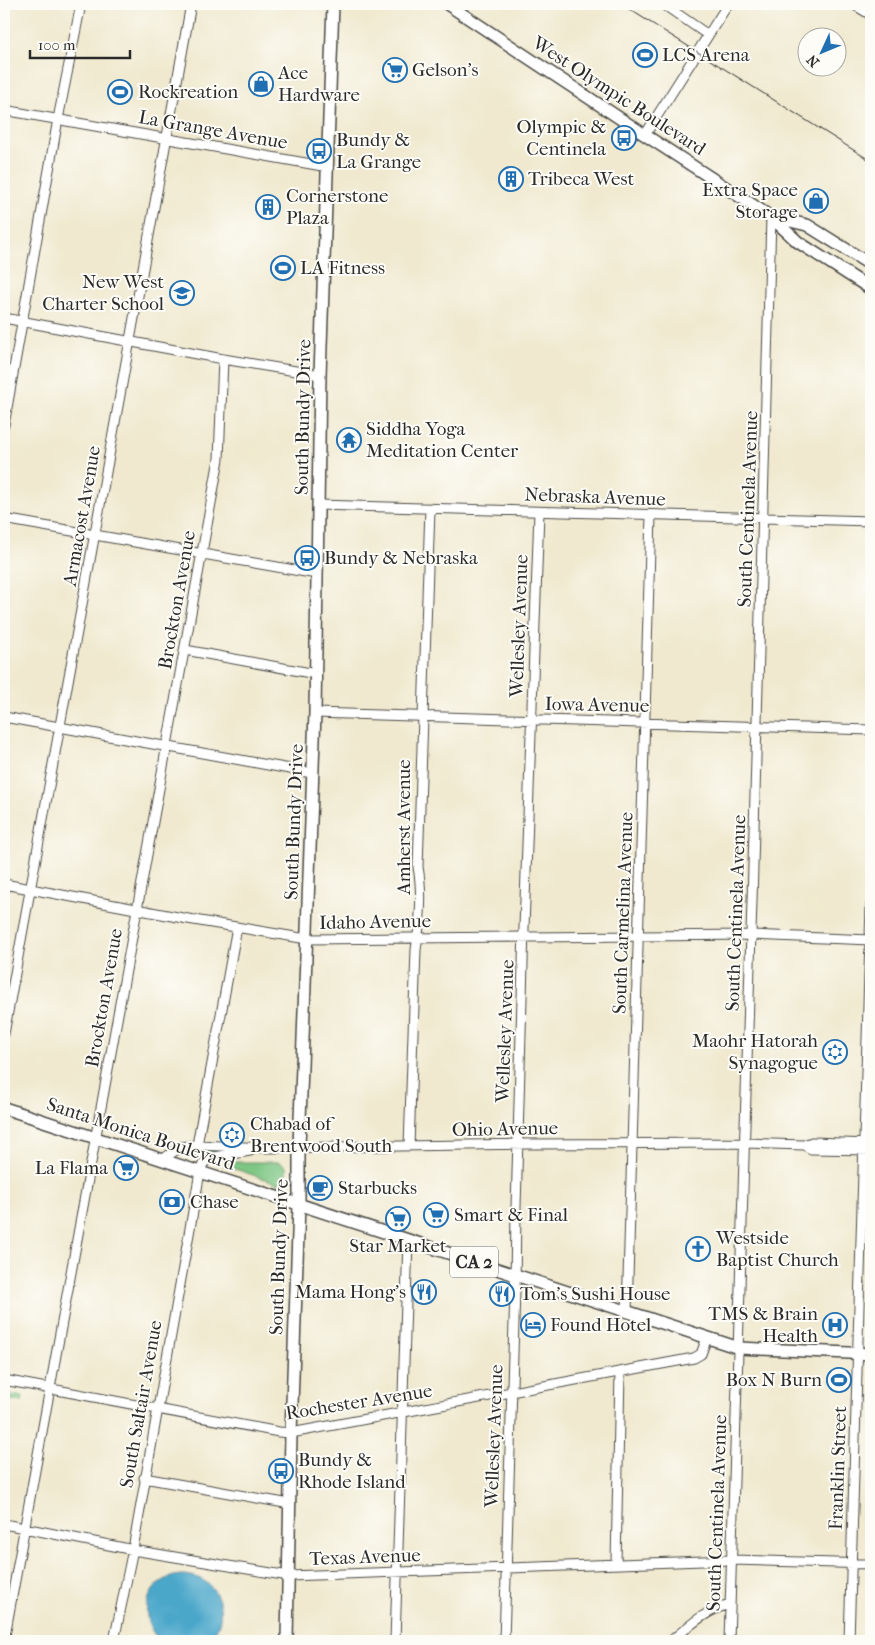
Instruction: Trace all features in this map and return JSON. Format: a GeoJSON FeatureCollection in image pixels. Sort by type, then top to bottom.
{"type":"FeatureCollection","features":[{"type":"Feature","properties":{"kind":"main road","name":"South Bundy Drive"},"geometry":{"type":"LineString","coordinates":[[287,1641],[299,1147],[312,773],[316,713],[320,375],[333,4]]}},
{"type":"Feature","properties":{"kind":"main road","name":"West Olympic Boulevard"},"geometry":{"type":"LineString","coordinates":[[447,4],[771,217]]}},
{"type":"Feature","properties":{"kind":"main road"},"geometry":{"type":"LineString","coordinates":[[771,217],[807,225],[871,265]]}},
{"type":"Feature","properties":{"kind":"main road"},"geometry":{"type":"LineString","coordinates":[[771,217],[798,242],[871,289]]}},
{"type":"Feature","properties":{"kind":"main road","name":"Santa Monica Boulevard"},"geometry":{"type":"LineString","coordinates":[[4,1108],[738,1348],[871,1354]]}},
{"type":"Feature","properties":{"kind":"street"},"geometry":{"type":"LineString","coordinates":[[4,425],[58,119],[81,4]]}},
{"type":"Feature","properties":{"kind":"street","name":"Armacost Avenue"},"geometry":{"type":"LineString","coordinates":[[4,1034],[191,4]]}},
{"type":"Feature","properties":{"kind":"street"},"geometry":{"type":"LineString","coordinates":[[663,4],[708,35]]}},
{"type":"Feature","properties":{"kind":"street"},"geometry":{"type":"LineString","coordinates":[[645,135],[728,4]]}},
{"type":"Feature","properties":{"kind":"street"},"geometry":{"type":"LineString","coordinates":[[853,4],[871,15]]}},
{"type":"Feature","properties":{"kind":"street","name":"La Grange Avenue"},"geometry":{"type":"LineString","coordinates":[[4,110],[328,167]]}},
{"type":"Feature","properties":{"kind":"street","name":"South Centinela Avenue"},"geometry":{"type":"LineString","coordinates":[[728,1641],[752,935],[771,217]]}},
{"type":"Feature","properties":{"kind":"street"},"geometry":{"type":"LineString","coordinates":[[4,318],[320,375]]}},
{"type":"Feature","properties":{"kind":"street","name":"Brockton Avenue"},"geometry":{"type":"LineString","coordinates":[[4,1641],[219,459],[223,359]]}},
{"type":"Feature","properties":{"kind":"street","name":"Nebraska Avenue"},"geometry":{"type":"LineString","coordinates":[[318,505],[871,521]]}},
{"type":"Feature","properties":{"kind":"street","name":"Amherst Avenue"},"geometry":{"type":"LineString","coordinates":[[409,1146],[420,927],[420,880],[418,867],[430,508]]}},
{"type":"Feature","properties":{"kind":"street","name":"Wellesley Avenue"},"geometry":{"type":"LineString","coordinates":[[504,1641],[516,1276],[524,936],[539,512]]}},
{"type":"Feature","properties":{"kind":"street","name":"South Carmelina Avenue"},"geometry":{"type":"LineString","coordinates":[[627,1312],[651,515]]}},
{"type":"Feature","properties":{"kind":"street"},"geometry":{"type":"LineString","coordinates":[[4,519],[317,574]]}},
{"type":"Feature","properties":{"kind":"street"},"geometry":{"type":"LineString","coordinates":[[185,650],[316,674]]}},
{"type":"Feature","properties":{"kind":"street","name":"Iowa Avenue"},"geometry":{"type":"LineString","coordinates":[[316,713],[871,730]]}},
{"type":"Feature","properties":{"kind":"street"},"geometry":{"type":"LineString","coordinates":[[4,717],[312,773]]}},
{"type":"Feature","properties":{"kind":"street","name":"Idaho Avenue"},"geometry":{"type":"LineString","coordinates":[[4,884],[307,939],[752,935],[871,940]]}},
{"type":"Feature","properties":{"kind":"street","name":"Franklin Street"},"geometry":{"type":"LineString","coordinates":[[849,1641],[868,1147],[871,905]]}},
{"type":"Feature","properties":{"kind":"street"},"geometry":{"type":"LineString","coordinates":[[197,1145],[237,927]]}},
{"type":"Feature","properties":{"kind":"street","name":"Ohio Avenue"},"geometry":{"type":"LineString","coordinates":[[162,1160],[180,1147],[197,1145],[268,1148],[744,1143],[804,1145],[811,1148],[868,1147]]}},
{"type":"Feature","properties":{"kind":"street","name":"Ohio Avenue"},"geometry":{"type":"LineString","coordinates":[[200,1172],[203,1164],[209,1158],[268,1148]]}},
{"type":"Feature","properties":{"kind":"street","name":"South Saltair Avenue"},"geometry":{"type":"LineString","coordinates":[[114,1641],[200,1172]]}},
{"type":"Feature","properties":{"kind":"street"},"geometry":{"type":"LineString","coordinates":[[395,1641],[408,1240]]}},
{"type":"Feature","properties":{"kind":"street","name":"Rochester Avenue"},"geometry":{"type":"LineString","coordinates":[[4,1380],[279,1432],[292,1432],[694,1358],[701,1354],[707,1338]]}},
{"type":"Feature","properties":{"kind":"street"},"geometry":{"type":"LineString","coordinates":[[616,1564],[620,1372]]}},
{"type":"Feature","properties":{"kind":"street"},"geometry":{"type":"LineString","coordinates":[[144,1478],[290,1504]]}},
{"type":"Feature","properties":{"kind":"street","name":"Texas Avenue"},"geometry":{"type":"LineString","coordinates":[[4,1524],[132,1549],[289,1576],[731,1560],[871,1564]]}},
{"type":"Feature","properties":{"kind":"street"},"geometry":{"type":"LineString","coordinates":[[671,1641],[707,1613],[717,1607],[730,1604]]}},
{"type":"Feature","properties":{"kind":"green space"},"geometry":{"type":"Polygon","coordinates":[[[4,333],[10,334],[4,368],[4,333]]]}},
{"type":"Feature","properties":{"kind":"green space"},"geometry":{"type":"Polygon","coordinates":[[[185,1148],[235,1150],[203,1159],[178,1151],[185,1148]]]}},
{"type":"Feature","properties":{"kind":"green space"},"geometry":{"type":"Polygon","coordinates":[[[224,1162],[280,1162],[286,1167],[286,1178],[280,1184],[223,1165],[224,1162]]]}},
{"type":"Feature","properties":{"kind":"green space"},"geometry":{"type":"Polygon","coordinates":[[[5,1394],[23,1397],[22,1402],[4,1399],[5,1394]]]}},
{"type":"Feature","properties":{"kind":"water"},"geometry":{"type":"Polygon","coordinates":[[[185,1575],[202,1580],[213,1589],[220,1604],[220,1621],[213,1635],[207,1641],[161,1641],[155,1635],[147,1619],[148,1602],[156,1587],[163,1581],[174,1576],[185,1575]]]}},
{"type":"Feature","properties":{"kind":"tram line"},"geometry":{"type":"LineString","coordinates":[[621,4],[871,161]]}},
{"type":"Feature","properties":{"kind":"place","name":"LCS Arena"},"geometry":{"type":"Point","coordinates":[645,55]}},
{"type":"Feature","properties":{"kind":"place","name":"Gelson's"},"geometry":{"type":"Point","coordinates":[395,70]}},
{"type":"Feature","properties":{"kind":"place","name":"Ace Hardware"},"geometry":{"type":"Point","coordinates":[261,84]}},
{"type":"Feature","properties":{"kind":"place","name":"Rockreation"},"geometry":{"type":"Point","coordinates":[120,92]}},
{"type":"Feature","properties":{"kind":"place","name":"Olympic & Centinela"},"geometry":{"type":"Point","coordinates":[624,138]}},
{"type":"Feature","properties":{"kind":"place","name":"Bundy & La Grange"},"geometry":{"type":"Point","coordinates":[319,151]}},
{"type":"Feature","properties":{"kind":"place","name":"Tribeca West"},"geometry":{"type":"Point","coordinates":[511,179]}},
{"type":"Feature","properties":{"kind":"place","name":"Extra Space Storage"},"geometry":{"type":"Point","coordinates":[816,201]}},
{"type":"Feature","properties":{"kind":"place","name":"Cornerstone Plaza"},"geometry":{"type":"Point","coordinates":[268,207]}},
{"type":"Feature","properties":{"kind":"place","name":"LA Fitness"},"geometry":{"type":"Point","coordinates":[283,268]}},
{"type":"Feature","properties":{"kind":"place","name":"New West Charter School"},"geometry":{"type":"Point","coordinates":[182,293]}},
{"type":"Feature","properties":{"kind":"place","name":"Siddha Yoga Meditation Center"},"geometry":{"type":"Point","coordinates":[349,440]}},
{"type":"Feature","properties":{"kind":"place","name":"Bundy & Nebraska"},"geometry":{"type":"Point","coordinates":[307,558]}},
{"type":"Feature","properties":{"kind":"place","name":"Maohr Hatorah Synagogue"},"geometry":{"type":"Point","coordinates":[835,1052]}},
{"type":"Feature","properties":{"kind":"place","name":"Chabad of Brentwood South"},"geometry":{"type":"Point","coordinates":[232,1135]}},
{"type":"Feature","properties":{"kind":"place","name":"La Flama"},"geometry":{"type":"Point","coordinates":[126,1168]}},
{"type":"Feature","properties":{"kind":"place","name":"Starbucks"},"geometry":{"type":"Point","coordinates":[320,1188]}},
{"type":"Feature","properties":{"kind":"place","name":"Chase"},"geometry":{"type":"Point","coordinates":[172,1202]}},
{"type":"Feature","properties":{"kind":"place","name":"Smart & Final"},"geometry":{"type":"Point","coordinates":[436,1215]}},
{"type":"Feature","properties":{"kind":"place","name":"Star Market"},"geometry":{"type":"Point","coordinates":[398,1219]}},
{"type":"Feature","properties":{"kind":"place","name":"Westside Baptist Church"},"geometry":{"type":"Point","coordinates":[698,1249]}},
{"type":"Feature","properties":{"kind":"place","name":"Mama Hong's"},"geometry":{"type":"Point","coordinates":[424,1292]}},
{"type":"Feature","properties":{"kind":"place","name":"Tom's Sushi House"},"geometry":{"type":"Point","coordinates":[502,1294]}},
{"type":"Feature","properties":{"kind":"place","name":"Found Hotel"},"geometry":{"type":"Point","coordinates":[533,1325]}},
{"type":"Feature","properties":{"kind":"place","name":"TMS & Brain Health"},"geometry":{"type":"Point","coordinates":[835,1325]}},
{"type":"Feature","properties":{"kind":"place","name":"Box N Burn"},"geometry":{"type":"Point","coordinates":[839,1380]}},
{"type":"Feature","properties":{"kind":"place","name":"Bundy & Rhode Island"},"geometry":{"type":"Point","coordinates":[281,1471]}}]}
